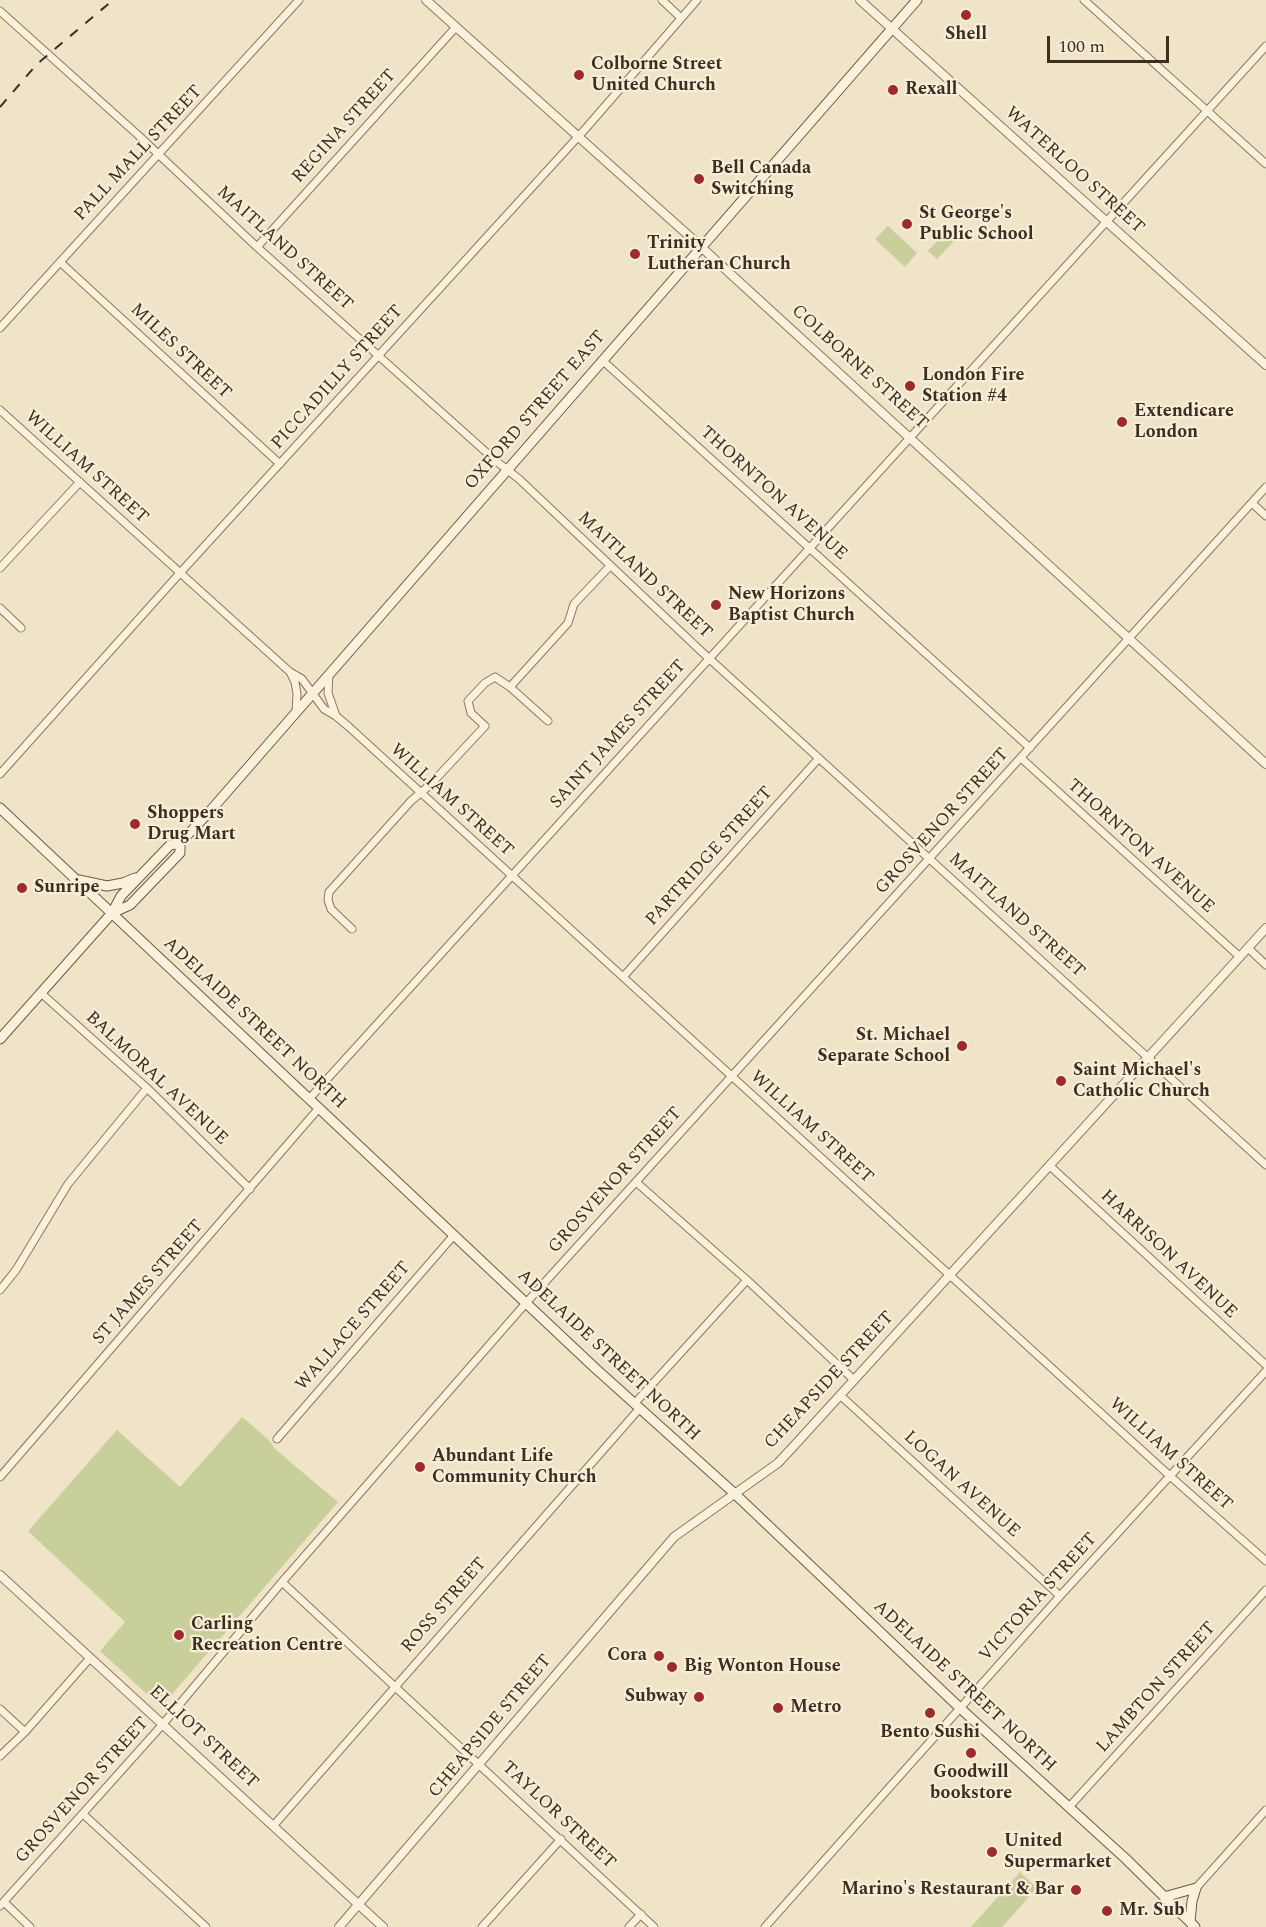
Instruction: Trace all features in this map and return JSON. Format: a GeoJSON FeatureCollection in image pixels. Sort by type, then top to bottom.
{"type":"FeatureCollection","features":[{"type":"Feature","properties":{"kind":"main road","name":"OXFORD STREET EAST"},"geometry":{"type":"LineString","coordinates":[[0,1039],[112,913],[120,898],[170,845],[180,843],[296,712],[916,0]]}},
{"type":"Feature","properties":{"kind":"main road","name":"ADELAIDE STREET NORTH"},"geometry":{"type":"LineString","coordinates":[[0,808],[526,1303],[734,1493],[960,1708],[1070,1806],[1192,1925]]}},
{"type":"Feature","properties":{"kind":"main road","name":"OXFORD STREET EAST"},"geometry":{"type":"LineString","coordinates":[[112,913],[130,905],[180,853],[180,843]]}},
{"type":"Feature","properties":{"kind":"main road"},"geometry":{"type":"LineString","coordinates":[[76,880],[107,886],[127,882],[140,876]]}},
{"type":"Feature","properties":{"kind":"main road"},"geometry":{"type":"LineString","coordinates":[[1164,1897],[1197,1888]]}},
{"type":"Feature","properties":{"kind":"main road"},"geometry":{"type":"LineString","coordinates":[[1192,1925],[1192,1901],[1197,1888]]}},
{"type":"Feature","properties":{"kind":"street","name":"PALL MALL STREET"},"geometry":{"type":"LineString","coordinates":[[0,328],[299,0]]}},
{"type":"Feature","properties":{"kind":"street","name":"COLBORNE STREET"},"geometry":{"type":"LineString","coordinates":[[426,0],[910,437],[1266,764]]}},
{"type":"Feature","properties":{"kind":"street"},"geometry":{"type":"LineString","coordinates":[[662,0],[681,18]]}},
{"type":"Feature","properties":{"kind":"street","name":"PICCADILLY STREET"},"geometry":{"type":"LineString","coordinates":[[0,774],[578,136],[697,0]]}},
{"type":"Feature","properties":{"kind":"street","name":"WATERLOO STREET"},"geometry":{"type":"LineString","coordinates":[[860,0],[1266,366]]}},
{"type":"Feature","properties":{"kind":"street"},"geometry":{"type":"LineString","coordinates":[[1084,0],[1266,164]]}},
{"type":"Feature","properties":{"kind":"street","name":"MAITLAND STREET"},"geometry":{"type":"LineString","coordinates":[[0,11],[257,247],[507,470],[710,659],[1266,1165]]}},
{"type":"Feature","properties":{"kind":"street","name":"REGINA STREET"},"geometry":{"type":"LineString","coordinates":[[257,247],[456,27]]}},
{"type":"Feature","properties":{"kind":"street","name":"SAINT JAMES STREET"},"geometry":{"type":"LineString","coordinates":[[309,1099],[1266,46]]}},
{"type":"Feature","properties":{"kind":"street","name":"MILES STREET"},"geometry":{"type":"LineString","coordinates":[[60,262],[280,464]]}},
{"type":"Feature","properties":{"kind":"street","name":"THORNTON AVENUE"},"geometry":{"type":"LineString","coordinates":[[602,360],[1030,748]]}},
{"type":"Feature","properties":{"kind":"street","name":"WILLIAM STREET"},"geometry":{"type":"LineString","coordinates":[[0,410],[290,672],[302,679],[324,709],[336,716],[1266,1561]]}},
{"type":"Feature","properties":{"kind":"street"},"geometry":{"type":"LineString","coordinates":[[0,568],[80,482]]}},
{"type":"Feature","properties":{"kind":"street","name":"GROSVENOR STREET"},"geometry":{"type":"LineString","coordinates":[[2,1904],[163,1724],[282,1582],[526,1303],[1266,487]]}},
{"type":"Feature","properties":{"kind":"street"},"geometry":{"type":"LineString","coordinates":[[1252,503],[1266,516]]}},
{"type":"Feature","properties":{"kind":"street"},"geometry":{"type":"LineString","coordinates":[[510,687],[568,623],[574,604],[610,566]]}},
{"type":"Feature","properties":{"kind":"street"},"geometry":{"type":"LineString","coordinates":[[0,608],[21,628]]}},
{"type":"Feature","properties":{"kind":"street"},"geometry":{"type":"LineString","coordinates":[[290,672],[297,694],[296,712]]}},
{"type":"Feature","properties":{"kind":"street"},"geometry":{"type":"LineString","coordinates":[[329,674],[328,693],[336,716]]}},
{"type":"Feature","properties":{"kind":"street"},"geometry":{"type":"LineString","coordinates":[[352,929],[331,909],[328,900],[329,892],[411,801],[431,784],[485,726],[471,713],[468,701],[484,683],[495,676],[548,721]]}},
{"type":"Feature","properties":{"kind":"street","name":"PARTRIDGE STREET"},"geometry":{"type":"LineString","coordinates":[[623,977],[819,758]]}},
{"type":"Feature","properties":{"kind":"street","name":"THORNTON AVENUE"},"geometry":{"type":"LineString","coordinates":[[1021,758],[1240,957]]}},
{"type":"Feature","properties":{"kind":"street","name":"CHEAPSIDE STREET"},"geometry":{"type":"LineString","coordinates":[[339,1927],[481,1765],[674,1537],[778,1463],[1266,928]]}},
{"type":"Feature","properties":{"kind":"street"},"geometry":{"type":"LineString","coordinates":[[1248,948],[1266,965]]}},
{"type":"Feature","properties":{"kind":"street","name":"BALMORAL AVENUE"},"geometry":{"type":"LineString","coordinates":[[41,993],[147,1088],[250,1189]]}},
{"type":"Feature","properties":{"kind":"street"},"geometry":{"type":"LineString","coordinates":[[0,1290],[16,1270],[68,1184],[147,1088]]}},
{"type":"Feature","properties":{"kind":"street","name":"ST JAMES STREET"},"geometry":{"type":"LineString","coordinates":[[0,1477],[319,1108]]}},
{"type":"Feature","properties":{"kind":"street","name":"HARRISON AVENUE"},"geometry":{"type":"LineString","coordinates":[[1050,1166],[1266,1365]]}},
{"type":"Feature","properties":{"kind":"street"},"geometry":{"type":"LineString","coordinates":[[636,1182],[747,1280],[854,1380]]}},
{"type":"Feature","properties":{"kind":"street","name":"WALLACE STREET"},"geometry":{"type":"LineString","coordinates":[[277,1439],[454,1235]]}},
{"type":"Feature","properties":{"kind":"street","name":"ROSS STREET"},"geometry":{"type":"LineString","coordinates":[[274,1825],[747,1280]]}},
{"type":"Feature","properties":{"kind":"street","name":"VICTORIA STREET"},"geometry":{"type":"LineString","coordinates":[[765,1927],[1060,1596],[1266,1371]]}},
{"type":"Feature","properties":{"kind":"street","name":"LOGAN AVENUE"},"geometry":{"type":"LineString","coordinates":[[841,1395],[1060,1596]]}},
{"type":"Feature","properties":{"kind":"street","name":"ELLIOT STREET"},"geometry":{"type":"LineString","coordinates":[[0,1575],[383,1927]]}},
{"type":"Feature","properties":{"kind":"street","name":"TAYLOR STREET"},"geometry":{"type":"LineString","coordinates":[[282,1582],[654,1927]]}},
{"type":"Feature","properties":{"kind":"street","name":"LAMBTON STREET"},"geometry":{"type":"LineString","coordinates":[[1070,1806],[1266,1590]]}},
{"type":"Feature","properties":{"kind":"street"},"geometry":{"type":"LineString","coordinates":[[0,1756],[25,1732],[90,1658]]}},
{"type":"Feature","properties":{"kind":"street"},"geometry":{"type":"LineString","coordinates":[[0,1709],[25,1732]]}},
{"type":"Feature","properties":{"kind":"street"},"geometry":{"type":"LineString","coordinates":[[1197,1888],[1266,1810]]}},
{"type":"Feature","properties":{"kind":"street"},"geometry":{"type":"LineString","coordinates":[[82,1814],[206,1927]]}},
{"type":"Feature","properties":{"kind":"street"},"geometry":{"type":"LineString","coordinates":[[482,1927],[561,1839]]}},
{"type":"Feature","properties":{"kind":"street"},"geometry":{"type":"LineString","coordinates":[[2,1904],[30,1927]]}},
{"type":"Feature","properties":{"kind":"street"},"geometry":{"type":"LineString","coordinates":[[629,1927],[640,1914]]}},
{"type":"Feature","properties":{"kind":"green space"},"geometry":{"type":"Polygon","coordinates":[[[888,226],[917,253],[905,267],[875,239],[888,226]]]}},
{"type":"Feature","properties":{"kind":"green space"},"geometry":{"type":"Polygon","coordinates":[[[945,233],[954,241],[937,259],[928,251],[945,233]]]}},
{"type":"Feature","properties":{"kind":"green space"},"geometry":{"type":"Polygon","coordinates":[[[242,1417],[268,1439],[275,1449],[338,1502],[161,1707],[100,1651],[125,1622],[28,1531],[117,1430],[180,1487],[242,1417]]]}},
{"type":"Feature","properties":{"kind":"green space"},"geometry":{"type":"Polygon","coordinates":[[[1020,1872],[1037,1888],[1002,1927],[971,1927],[1020,1872]]]}},
{"type":"Feature","properties":{"kind":"railway"},"geometry":{"type":"LineString","coordinates":[[0,107],[37,64],[113,0]]}},
{"type":"Feature","properties":{"kind":"place","name":"Shell"},"geometry":{"type":"Point","coordinates":[966,15]}},
{"type":"Feature","properties":{"kind":"place","name":"Colborne Street United Church"},"geometry":{"type":"Point","coordinates":[579,75]}},
{"type":"Feature","properties":{"kind":"place","name":"Rexall"},"geometry":{"type":"Point","coordinates":[893,90]}},
{"type":"Feature","properties":{"kind":"place","name":"Bell Canada Switching"},"geometry":{"type":"Point","coordinates":[699,179]}},
{"type":"Feature","properties":{"kind":"place","name":"St George's Public School"},"geometry":{"type":"Point","coordinates":[907,224]}},
{"type":"Feature","properties":{"kind":"place","name":"Trinity Lutheran Church"},"geometry":{"type":"Point","coordinates":[635,254]}},
{"type":"Feature","properties":{"kind":"place","name":"London Fire Station #4"},"geometry":{"type":"Point","coordinates":[910,386]}},
{"type":"Feature","properties":{"kind":"place","name":"Extendicare London"},"geometry":{"type":"Point","coordinates":[1122,422]}},
{"type":"Feature","properties":{"kind":"place","name":"New Horizons Baptist Church"},"geometry":{"type":"Point","coordinates":[716,605]}},
{"type":"Feature","properties":{"kind":"place","name":"Shoppers Drug Mart"},"geometry":{"type":"Point","coordinates":[135,824]}},
{"type":"Feature","properties":{"kind":"place","name":"Sunripe"},"geometry":{"type":"Point","coordinates":[22,888]}},
{"type":"Feature","properties":{"kind":"place","name":"St. Michael Separate School"},"geometry":{"type":"Point","coordinates":[962,1046]}},
{"type":"Feature","properties":{"kind":"place","name":"Saint Michael's Catholic Church"},"geometry":{"type":"Point","coordinates":[1061,1081]}},
{"type":"Feature","properties":{"kind":"place","name":"Abundant Life Community Church"},"geometry":{"type":"Point","coordinates":[420,1467]}},
{"type":"Feature","properties":{"kind":"place","name":"Carling Recreation Centre"},"geometry":{"type":"Point","coordinates":[179,1635]}},
{"type":"Feature","properties":{"kind":"place","name":"Cora"},"geometry":{"type":"Point","coordinates":[659,1656]}},
{"type":"Feature","properties":{"kind":"place","name":"Big Wonton House"},"geometry":{"type":"Point","coordinates":[672,1667]}},
{"type":"Feature","properties":{"kind":"place","name":"Subway"},"geometry":{"type":"Point","coordinates":[699,1697]}},
{"type":"Feature","properties":{"kind":"place","name":"Metro"},"geometry":{"type":"Point","coordinates":[778,1708]}},
{"type":"Feature","properties":{"kind":"place","name":"Bento Sushi"},"geometry":{"type":"Point","coordinates":[930,1713]}},
{"type":"Feature","properties":{"kind":"place","name":"Goodwill bookstore"},"geometry":{"type":"Point","coordinates":[971,1753]}},
{"type":"Feature","properties":{"kind":"place","name":"United Supermarket"},"geometry":{"type":"Point","coordinates":[992,1852]}},
{"type":"Feature","properties":{"kind":"place","name":"Marino's Restaurant & Bar"},"geometry":{"type":"Point","coordinates":[1076,1890]}},
{"type":"Feature","properties":{"kind":"place","name":"Mr. Sub"},"geometry":{"type":"Point","coordinates":[1107,1911]}}]}
